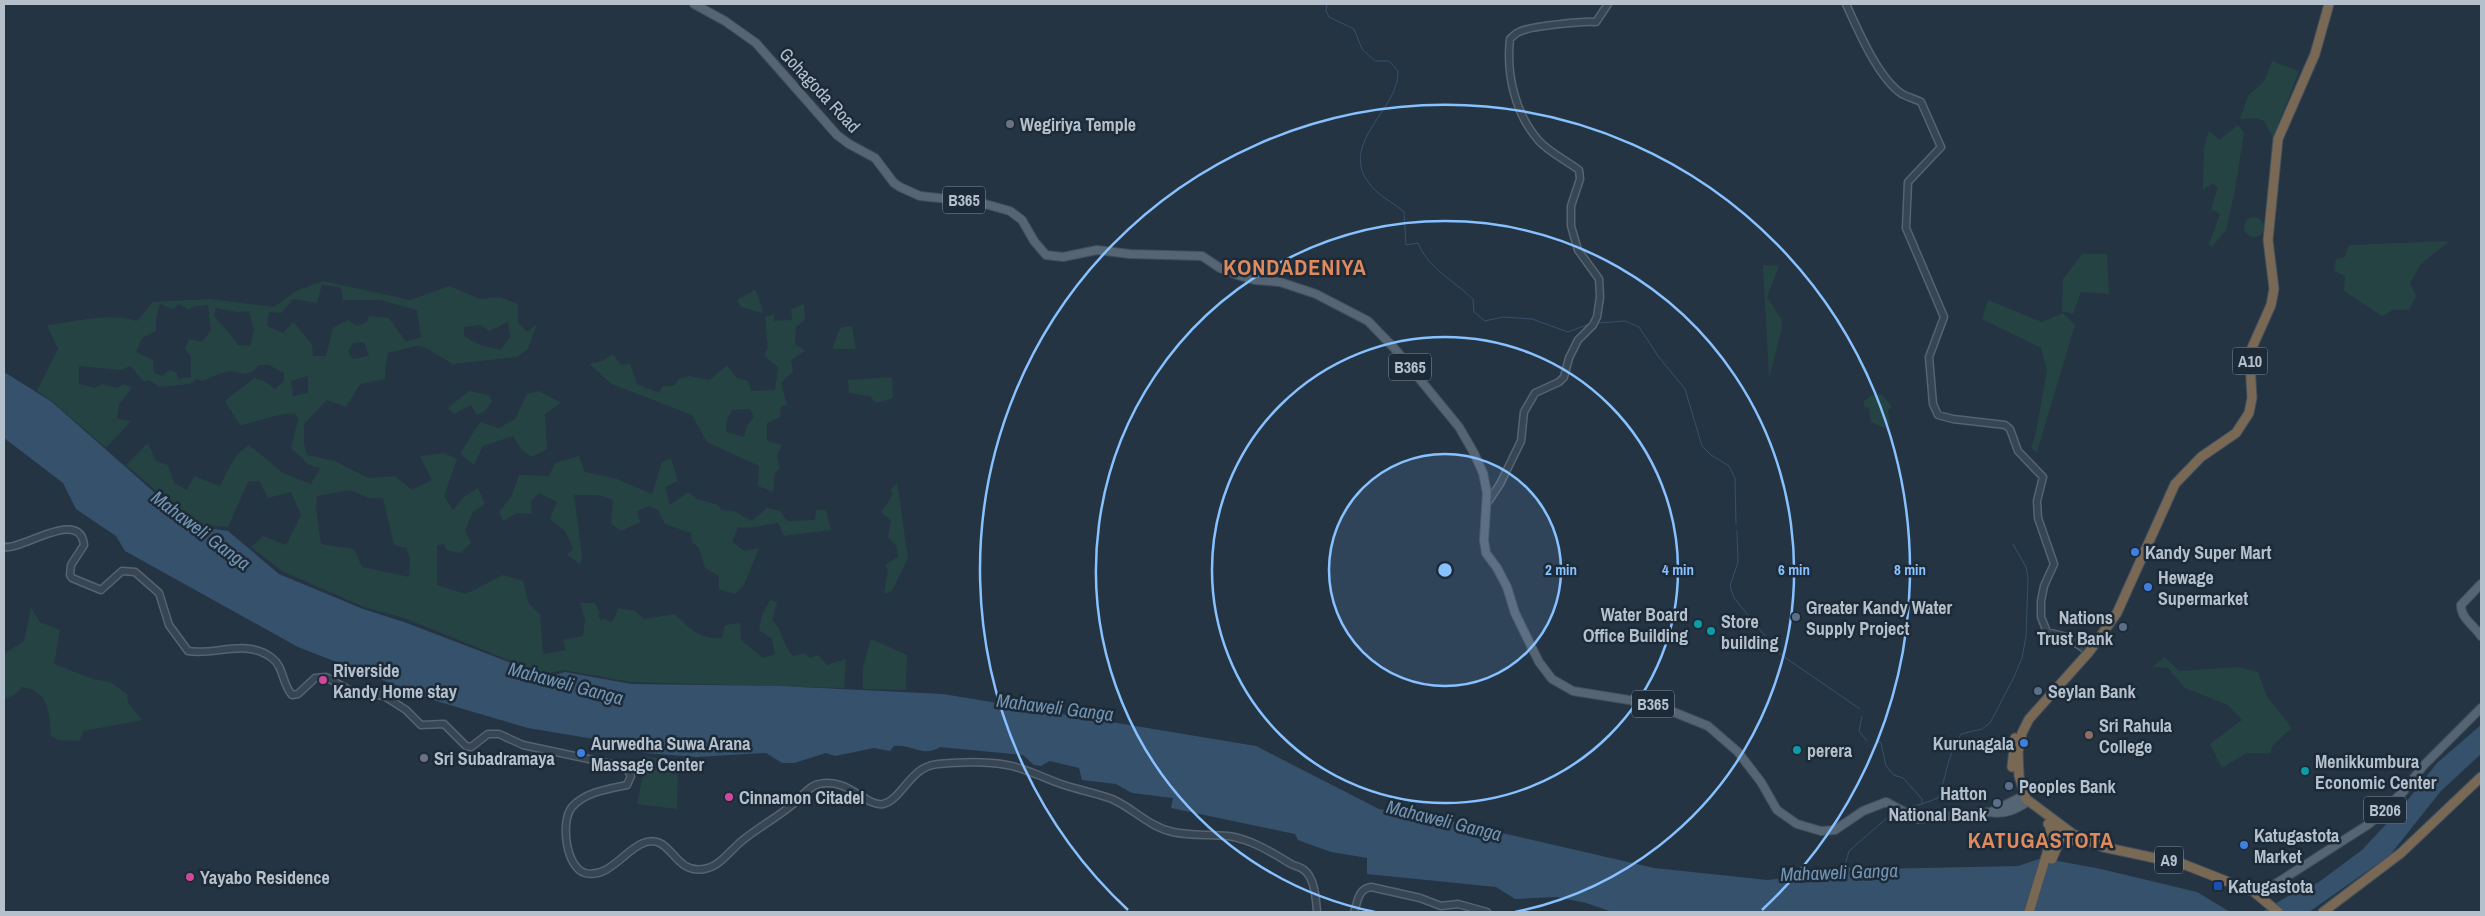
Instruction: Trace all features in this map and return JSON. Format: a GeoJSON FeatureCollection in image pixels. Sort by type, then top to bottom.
{"type":"FeatureCollection","features":[{"type":"Feature","properties":{"kind":"highway","name":"A10"},"geometry":{"type":"LineString","coordinates":[[2025,800],[2018,770],[2019,746],[2022,733],[2033,714],[2065,681],[2117,613],[2175,484],[2201,457],[2236,432],[2249,413],[2252,398],[2251,350],[2271,305],[2274,288],[2268,230],[2278,139],[2315,54],[2329,4]]}},
{"type":"Feature","properties":{"kind":"highway"},"geometry":{"type":"LineString","coordinates":[[2322,912],[2401,853],[2481,777]]}},
{"type":"Feature","properties":{"kind":"highway"},"geometry":{"type":"LineString","coordinates":[[2025,800],[2050,825],[2062,830]]}},
{"type":"Feature","properties":{"kind":"highway"},"geometry":{"type":"LineString","coordinates":[[2025,800],[2062,830]]}},
{"type":"Feature","properties":{"kind":"highway"},"geometry":{"type":"LineString","coordinates":[[2050,825],[2054,842]]}},
{"type":"Feature","properties":{"kind":"highway"},"geometry":{"type":"LineString","coordinates":[[2029,912],[2054,842],[2062,830]]}},
{"type":"Feature","properties":{"kind":"highway","name":"A9"},"geometry":{"type":"LineString","coordinates":[[2062,830],[2078,844],[2101,852],[2170,866],[2266,905]]}},
{"type":"Feature","properties":{"kind":"highway","name":"A9"},"geometry":{"type":"LineString","coordinates":[[2062,830],[2096,845],[2174,861],[2266,905]]}},
{"type":"Feature","properties":{"kind":"highway"},"geometry":{"type":"LineString","coordinates":[[2054,842],[2078,844]]}},
{"type":"Feature","properties":{"kind":"highway"},"geometry":{"type":"LineString","coordinates":[[2035,912],[2050,853]]}},
{"type":"Feature","properties":{"kind":"main road","name":"Gohagoda Road"},"geometry":{"type":"LineString","coordinates":[[694,4],[725,21],[756,43],[837,135],[849,144],[872,154],[900,187],[920,196],[978,202],[1010,211],[1022,220],[1034,241],[1046,255],[1063,256],[1097,250],[1130,254],[1202,256],[1220,268],[1237,275],[1255,280],[1280,282],[1316,294],[1368,321],[1395,349],[1460,427],[1481,466],[1488,502],[1484,540],[1486,553],[1507,587],[1515,612],[1539,662],[1555,682],[1573,692],[1654,704],[1708,726],[1738,752],[1761,782],[1777,810],[1797,824],[1830,831],[1840,828],[1863,811],[1878,803],[1886,802],[1894,804],[1902,812],[1913,818],[1922,820],[1990,812],[2000,814],[2016,809],[2025,800]]}},
{"type":"Feature","properties":{"kind":"main road"},"geometry":{"type":"LineString","coordinates":[[2481,584],[2461,604],[2461,612],[2481,636]]}},
{"type":"Feature","properties":{"kind":"main road","name":"B206"},"geometry":{"type":"LineString","coordinates":[[2266,905],[2269,888],[2373,821],[2403,792],[2423,766],[2481,708]]}},
{"type":"Feature","properties":{"kind":"main road"},"geometry":{"type":"LineString","coordinates":[[2266,905],[2269,888]]}},
{"type":"Feature","properties":{"kind":"street"},"geometry":{"type":"LineString","coordinates":[[1488,502],[1500,484],[1521,441],[1524,412],[1535,393],[1559,382],[1564,377],[1569,358],[1578,340],[1593,326],[1597,317],[1600,297],[1599,279],[1578,250],[1572,226],[1571,206],[1580,179],[1579,170],[1540,142],[1527,125],[1513,90],[1508,59],[1510,39],[1518,32],[1537,27],[1555,26],[1584,20],[1596,22],[1608,4]]}},
{"type":"Feature","properties":{"kind":"street"},"geometry":{"type":"LineString","coordinates":[[1846,4],[1867,50],[1881,71],[1902,94],[1921,102],[1941,148],[1908,182],[1906,228],[1944,317],[1929,357],[1933,404],[1938,415],[1953,419],[2005,425],[2010,429],[2018,451],[2040,472],[2043,484],[2037,501],[2038,518],[2054,564],[2044,586],[2041,617],[2047,632],[2067,637],[2089,652]]}},
{"type":"Feature","properties":{"kind":"street"},"geometry":{"type":"LineString","coordinates":[[4,547],[15,547],[58,530],[71,530],[80,535],[84,545],[69,570],[72,578],[101,590],[122,571],[134,572],[159,593],[169,625],[188,651],[196,653],[234,648],[263,653],[273,658],[282,672],[288,690],[292,695],[298,694],[315,678],[326,677],[348,690],[384,696],[406,710],[421,725],[444,724],[466,746],[471,747],[488,734],[499,734],[523,745],[626,768],[631,776],[626,785],[590,795],[571,808],[568,814],[566,838],[568,854],[575,868],[583,873],[592,874],[614,865],[642,844],[656,841],[665,845],[682,866],[689,869],[704,870],[717,864],[745,838],[770,823],[815,785],[832,781],[853,789],[874,803],[884,804],[893,798],[907,781],[927,765],[940,763],[1008,765],[1111,799],[1132,809],[1149,823],[1172,832],[1230,836],[1255,843],[1306,871],[1311,879],[1317,912]]}},
{"type":"Feature","properties":{"kind":"street"},"geometry":{"type":"LineString","coordinates":[[1354,912],[1360,893],[1365,888],[1371,887],[1420,898],[1441,906],[1458,904],[1487,912]]}},
{"type":"Feature","properties":{"kind":"green space"},"geometry":{"type":"Polygon","coordinates":[[[2272,61],[2299,71],[2273,138],[2264,121],[2256,118],[2240,119],[2248,96],[2265,80],[2272,61]]]}},
{"type":"Feature","properties":{"kind":"green space"},"geometry":{"type":"Polygon","coordinates":[[[2238,125],[2244,132],[2235,190],[2226,230],[2212,247],[2209,244],[2220,214],[2211,209],[2218,188],[2213,183],[2203,190],[2204,147],[2209,131],[2219,140],[2238,125]]]}},
{"type":"Feature","properties":{"kind":"green space"},"geometry":{"type":"Polygon","coordinates":[[[2254,217],[2261,220],[2264,227],[2261,234],[2254,237],[2247,234],[2244,227],[2247,220],[2254,217]]]}},
{"type":"Feature","properties":{"kind":"green space"},"geometry":{"type":"Polygon","coordinates":[[[2449,241],[2421,264],[2410,283],[2416,296],[2409,310],[2393,310],[2382,316],[2344,291],[2345,276],[2334,271],[2336,259],[2345,257],[2349,245],[2449,241]]]}},
{"type":"Feature","properties":{"kind":"green space"},"geometry":{"type":"Polygon","coordinates":[[[2082,254],[2107,254],[2109,294],[2081,292],[2073,314],[2062,311],[2063,279],[2082,254]]]}},
{"type":"Feature","properties":{"kind":"green space"},"geometry":{"type":"Polygon","coordinates":[[[1763,265],[1779,266],[1767,297],[1781,319],[1782,328],[1769,378],[1763,265]]]}},
{"type":"Feature","properties":{"kind":"green space"},"geometry":{"type":"Polygon","coordinates":[[[323,281],[410,300],[449,286],[480,299],[499,297],[518,304],[518,322],[527,332],[537,324],[528,349],[517,357],[453,364],[424,347],[416,346],[388,353],[385,379],[360,384],[346,407],[327,400],[304,424],[304,444],[307,455],[335,461],[368,478],[395,476],[412,490],[432,480],[420,456],[444,453],[457,459],[444,496],[453,510],[464,497],[478,488],[485,504],[473,512],[465,530],[471,543],[460,553],[447,550],[444,544],[437,545],[437,585],[466,594],[503,575],[523,581],[529,604],[540,615],[543,654],[566,650],[563,640],[583,636],[585,620],[580,603],[595,603],[601,620],[605,619],[610,622],[614,620],[618,608],[635,611],[644,619],[675,614],[696,632],[715,638],[722,638],[725,625],[740,623],[741,640],[763,658],[775,654],[772,639],[759,630],[762,615],[770,600],[777,602],[772,620],[779,629],[786,646],[793,656],[804,653],[810,658],[818,655],[827,665],[846,659],[844,688],[631,682],[564,670],[534,676],[528,668],[404,618],[364,607],[282,571],[251,547],[263,536],[286,545],[301,515],[291,492],[268,498],[259,481],[248,482],[228,527],[203,525],[173,505],[126,465],[148,443],[156,461],[168,465],[174,483],[187,490],[194,476],[220,486],[235,458],[249,445],[283,473],[311,484],[320,468],[309,465],[291,448],[298,420],[296,414],[285,414],[240,425],[225,401],[254,378],[266,382],[275,389],[284,381],[284,373],[269,365],[259,365],[252,372],[242,374],[233,371],[202,381],[197,379],[190,384],[159,387],[149,380],[144,382],[130,366],[121,370],[79,366],[79,384],[95,388],[102,384],[117,388],[124,384],[132,388],[119,404],[117,419],[131,421],[106,448],[52,401],[37,391],[58,349],[47,325],[92,318],[114,317],[137,321],[153,302],[209,299],[274,307],[296,291],[323,281]],[[322,284],[317,303],[293,299],[281,313],[269,312],[267,326],[283,333],[293,322],[312,344],[313,356],[326,356],[333,328],[348,320],[357,326],[367,322],[369,316],[389,318],[406,342],[421,337],[417,310],[380,300],[343,300],[341,288],[322,284]],[[160,304],[156,318],[156,331],[142,338],[136,352],[153,360],[154,373],[162,376],[170,370],[177,373],[178,379],[191,377],[191,357],[185,349],[189,339],[202,342],[211,330],[208,305],[192,307],[190,310],[178,304],[173,309],[160,304]],[[216,308],[214,315],[238,345],[250,346],[254,330],[249,311],[237,312],[216,308]],[[508,322],[489,331],[481,325],[464,327],[464,336],[480,345],[501,350],[510,337],[508,322]],[[364,342],[353,343],[348,351],[353,359],[369,356],[364,342]],[[308,376],[291,381],[293,396],[308,393],[308,376]],[[350,490],[317,496],[316,508],[321,544],[354,549],[362,567],[409,577],[410,558],[406,548],[394,545],[383,498],[369,498],[350,490]]]}},
{"type":"Feature","properties":{"kind":"green space"},"geometry":{"type":"Polygon","coordinates":[[[755,290],[763,313],[741,307],[737,300],[755,290]]]}},
{"type":"Feature","properties":{"kind":"green space"},"geometry":{"type":"Polygon","coordinates":[[[1988,300],[2042,322],[2063,313],[2075,325],[2037,452],[2031,448],[2036,432],[2047,370],[2041,348],[1982,319],[1988,300]]]}},
{"type":"Feature","properties":{"kind":"green space"},"geometry":{"type":"Polygon","coordinates":[[[804,304],[805,320],[796,327],[795,344],[805,351],[791,360],[793,372],[781,383],[787,405],[781,406],[780,417],[767,423],[767,441],[782,445],[777,455],[780,469],[775,473],[773,492],[758,486],[759,466],[707,442],[692,415],[612,384],[589,364],[602,361],[613,354],[621,365],[630,364],[637,384],[659,393],[663,386],[674,386],[679,379],[689,376],[710,380],[727,365],[737,378],[748,381],[751,391],[775,390],[778,367],[764,356],[768,347],[765,317],[774,314],[774,321],[792,320],[791,309],[804,304]],[[750,409],[732,410],[727,420],[726,432],[744,437],[747,426],[754,417],[750,409]]]}},
{"type":"Feature","properties":{"kind":"green space"},"geometry":{"type":"Polygon","coordinates":[[[852,326],[856,349],[832,349],[840,328],[852,326]]]}},
{"type":"Feature","properties":{"kind":"green space"},"geometry":{"type":"Polygon","coordinates":[[[892,377],[893,398],[876,403],[870,396],[849,393],[848,380],[892,377]]]}},
{"type":"Feature","properties":{"kind":"green space"},"geometry":{"type":"Polygon","coordinates":[[[469,391],[489,395],[492,401],[485,411],[477,415],[471,405],[454,414],[448,408],[469,391]]]}},
{"type":"Feature","properties":{"kind":"green space"},"geometry":{"type":"Polygon","coordinates":[[[539,391],[561,403],[545,414],[547,449],[532,457],[522,450],[513,436],[483,446],[474,465],[460,454],[480,422],[499,428],[515,419],[527,394],[539,391]]]}},
{"type":"Feature","properties":{"kind":"green space"},"geometry":{"type":"Polygon","coordinates":[[[1874,394],[1882,395],[1892,407],[1888,410],[1890,424],[1884,428],[1871,422],[1869,408],[1864,406],[1864,401],[1874,394]]]}},
{"type":"Feature","properties":{"kind":"green space"},"geometry":{"type":"Polygon","coordinates":[[[579,456],[585,472],[617,479],[652,494],[662,462],[671,458],[678,481],[665,487],[670,505],[688,492],[697,499],[718,505],[721,510],[734,511],[752,521],[767,508],[780,511],[787,521],[815,520],[816,510],[826,510],[831,530],[784,536],[778,523],[738,527],[732,542],[745,551],[759,548],[744,585],[735,594],[719,589],[719,576],[705,568],[699,548],[692,542],[691,533],[665,524],[658,510],[649,506],[637,511],[640,522],[621,531],[611,524],[613,500],[599,495],[574,495],[582,558],[580,564],[567,555],[573,549],[565,531],[550,519],[557,502],[539,493],[531,501],[532,514],[517,513],[503,521],[499,512],[511,497],[519,475],[549,476],[555,463],[579,456]]]}},
{"type":"Feature","properties":{"kind":"green space"},"geometry":{"type":"Polygon","coordinates":[[[897,482],[908,558],[892,591],[884,594],[888,570],[885,565],[898,557],[897,547],[888,537],[891,520],[881,513],[893,494],[890,490],[897,482]]]}},
{"type":"Feature","properties":{"kind":"green space"},"geometry":{"type":"Polygon","coordinates":[[[31,608],[40,622],[60,630],[54,664],[93,679],[110,682],[127,694],[128,703],[142,720],[84,731],[79,741],[59,740],[51,736],[50,719],[46,704],[38,693],[22,687],[14,695],[4,699],[4,654],[24,641],[31,608]]]}},
{"type":"Feature","properties":{"kind":"green space"},"geometry":{"type":"Polygon","coordinates":[[[871,639],[907,655],[906,690],[863,689],[863,667],[871,639]]]}},
{"type":"Feature","properties":{"kind":"green space"},"geometry":{"type":"Polygon","coordinates":[[[2165,657],[2179,671],[2238,667],[2258,672],[2267,697],[2292,728],[2273,745],[2270,753],[2247,753],[2222,768],[2210,744],[2242,720],[2228,705],[2185,688],[2168,668],[2152,667],[2165,657]]]}},
{"type":"Feature","properties":{"kind":"green space"},"geometry":{"type":"Polygon","coordinates":[[[647,757],[678,760],[677,809],[637,804],[647,757]]]}},
{"type":"Feature","properties":{"kind":"water","name":"Mahaweli Ganga"},"geometry":{"type":"Polygon","coordinates":[[[4,372],[52,402],[172,508],[202,527],[228,531],[279,574],[363,609],[404,622],[527,669],[533,679],[546,678],[565,672],[631,684],[779,686],[943,694],[1256,746],[1379,809],[1437,818],[1654,868],[1768,880],[1815,874],[1823,878],[1837,874],[1840,863],[1870,877],[1878,869],[2018,866],[2042,858],[2101,869],[2197,892],[2230,912],[1612,912],[1586,903],[1557,897],[1515,899],[1496,887],[1367,874],[1367,858],[1331,852],[1298,840],[1295,834],[1171,808],[1173,798],[1132,793],[1116,784],[1082,780],[1079,768],[1050,761],[1041,766],[1034,765],[1023,755],[940,747],[934,750],[923,751],[894,746],[890,751],[874,748],[835,756],[826,753],[794,763],[782,763],[766,753],[697,757],[645,753],[612,742],[528,728],[436,701],[298,647],[125,551],[116,536],[76,509],[63,483],[4,438],[4,372]]]}},
{"type":"Feature","properties":{"kind":"water"},"geometry":{"type":"Polygon","coordinates":[[[2481,725],[2481,754],[2441,791],[2390,855],[2309,912],[2262,912],[2301,888],[2302,881],[2313,885],[2319,882],[2362,850],[2403,806],[2437,763],[2481,725]]]}},
{"type":"Feature","properties":{"kind":"waterway"},"geometry":{"type":"LineString","coordinates":[[1327,4],[1326,11],[1329,17],[1354,29],[1362,49],[1375,61],[1389,61],[1398,71],[1396,86],[1363,144],[1360,159],[1364,175],[1376,191],[1404,212],[1406,245],[1418,243],[1428,260],[1473,299],[1474,312],[1485,321],[1503,317],[1532,319],[1568,332],[1589,324]]}},
{"type":"Feature","properties":{"kind":"waterway"},"geometry":{"type":"LineString","coordinates":[[1598,323],[1625,321],[1639,327],[1658,356],[1685,389],[1702,446],[1711,455],[1729,466],[1735,478],[1736,524]]}},
{"type":"Feature","properties":{"kind":"waterway"},"geometry":{"type":"LineString","coordinates":[[1737,531],[1738,562],[1730,586],[1734,598],[1780,654],[1860,709]]}},
{"type":"Feature","properties":{"kind":"waterway"},"geometry":{"type":"LineString","coordinates":[[1922,804],[1938,798],[1950,757],[1961,734],[1982,729],[1990,723],[2022,658],[2026,636],[2028,578],[2026,567],[2013,544]]}},
{"type":"Feature","properties":{"kind":"waterway"},"geometry":{"type":"LineString","coordinates":[[1862,716],[1859,731],[1867,741]]}},
{"type":"Feature","properties":{"kind":"waterway"},"geometry":{"type":"LineString","coordinates":[[1878,741],[1881,743],[1886,766],[1894,775],[1903,778],[1922,799],[1922,804],[1903,808]]}},
{"type":"Feature","properties":{"kind":"waterway","name":"Mahaweli Ganga"},"geometry":{"type":"LineString","coordinates":[[1844,868],[1849,851],[1895,811]]}},
{"type":"Feature","properties":{"kind":"place","name":"Wegiriya Temple"},"geometry":{"type":"Point","coordinates":[1010,124]}},
{"type":"Feature","properties":{"kind":"place","name":"Kandy Super Mart"},"geometry":{"type":"Point","coordinates":[2135,552]}},
{"type":"Feature","properties":{"kind":"place","name":"Hewage Supermarket"},"geometry":{"type":"Point","coordinates":[2148,587]}},
{"type":"Feature","properties":{"kind":"place","name":"Greater Kandy Water Supply Project"},"geometry":{"type":"Point","coordinates":[1796,617]}},
{"type":"Feature","properties":{"kind":"place","name":"Water Board Office Building"},"geometry":{"type":"Point","coordinates":[1698,624]}},
{"type":"Feature","properties":{"kind":"place","name":"Nations Trust Bank"},"geometry":{"type":"Point","coordinates":[2123,627]}},
{"type":"Feature","properties":{"kind":"place","name":"Store building"},"geometry":{"type":"Point","coordinates":[1711,631]}},
{"type":"Feature","properties":{"kind":"place","name":"Riverside Kandy Home stay"},"geometry":{"type":"Point","coordinates":[323,680]}},
{"type":"Feature","properties":{"kind":"place","name":"Seylan Bank"},"geometry":{"type":"Point","coordinates":[2038,691]}},
{"type":"Feature","properties":{"kind":"place","name":"Sri Rahula College"},"geometry":{"type":"Point","coordinates":[2089,735]}},
{"type":"Feature","properties":{"kind":"place","name":"Kurunagala"},"geometry":{"type":"Point","coordinates":[2024,743]}},
{"type":"Feature","properties":{"kind":"place","name":"perera"},"geometry":{"type":"Point","coordinates":[1797,750]}},
{"type":"Feature","properties":{"kind":"place","name":"Aurwedha Suwa Arana Massage Center"},"geometry":{"type":"Point","coordinates":[581,753]}},
{"type":"Feature","properties":{"kind":"place","name":"Sri Subadramaya"},"geometry":{"type":"Point","coordinates":[424,758]}},
{"type":"Feature","properties":{"kind":"place","name":"Menikkumbura Economic Center"},"geometry":{"type":"Point","coordinates":[2305,771]}},
{"type":"Feature","properties":{"kind":"place","name":"Peoples Bank"},"geometry":{"type":"Point","coordinates":[2009,786]}},
{"type":"Feature","properties":{"kind":"place","name":"Cinnamon Citadel"},"geometry":{"type":"Point","coordinates":[729,797]}},
{"type":"Feature","properties":{"kind":"place","name":"Hatton National Bank"},"geometry":{"type":"Point","coordinates":[1997,803]}},
{"type":"Feature","properties":{"kind":"place","name":"Katugastota Market"},"geometry":{"type":"Point","coordinates":[2244,845]}},
{"type":"Feature","properties":{"kind":"place","name":"Yayabo Residence"},"geometry":{"type":"Point","coordinates":[190,877]}},
{"type":"Feature","properties":{"kind":"place","name":"Katugastota"},"geometry":{"type":"Point","coordinates":[2218,886]}},
{"type":"Feature","properties":{"kind":"district","name":"KONDADENIYA"},"geometry":{"type":"Point","coordinates":[1295,267]}},
{"type":"Feature","properties":{"kind":"district","name":"KATUGASTOTA"},"geometry":{"type":"Point","coordinates":[2041,840]}}]}
